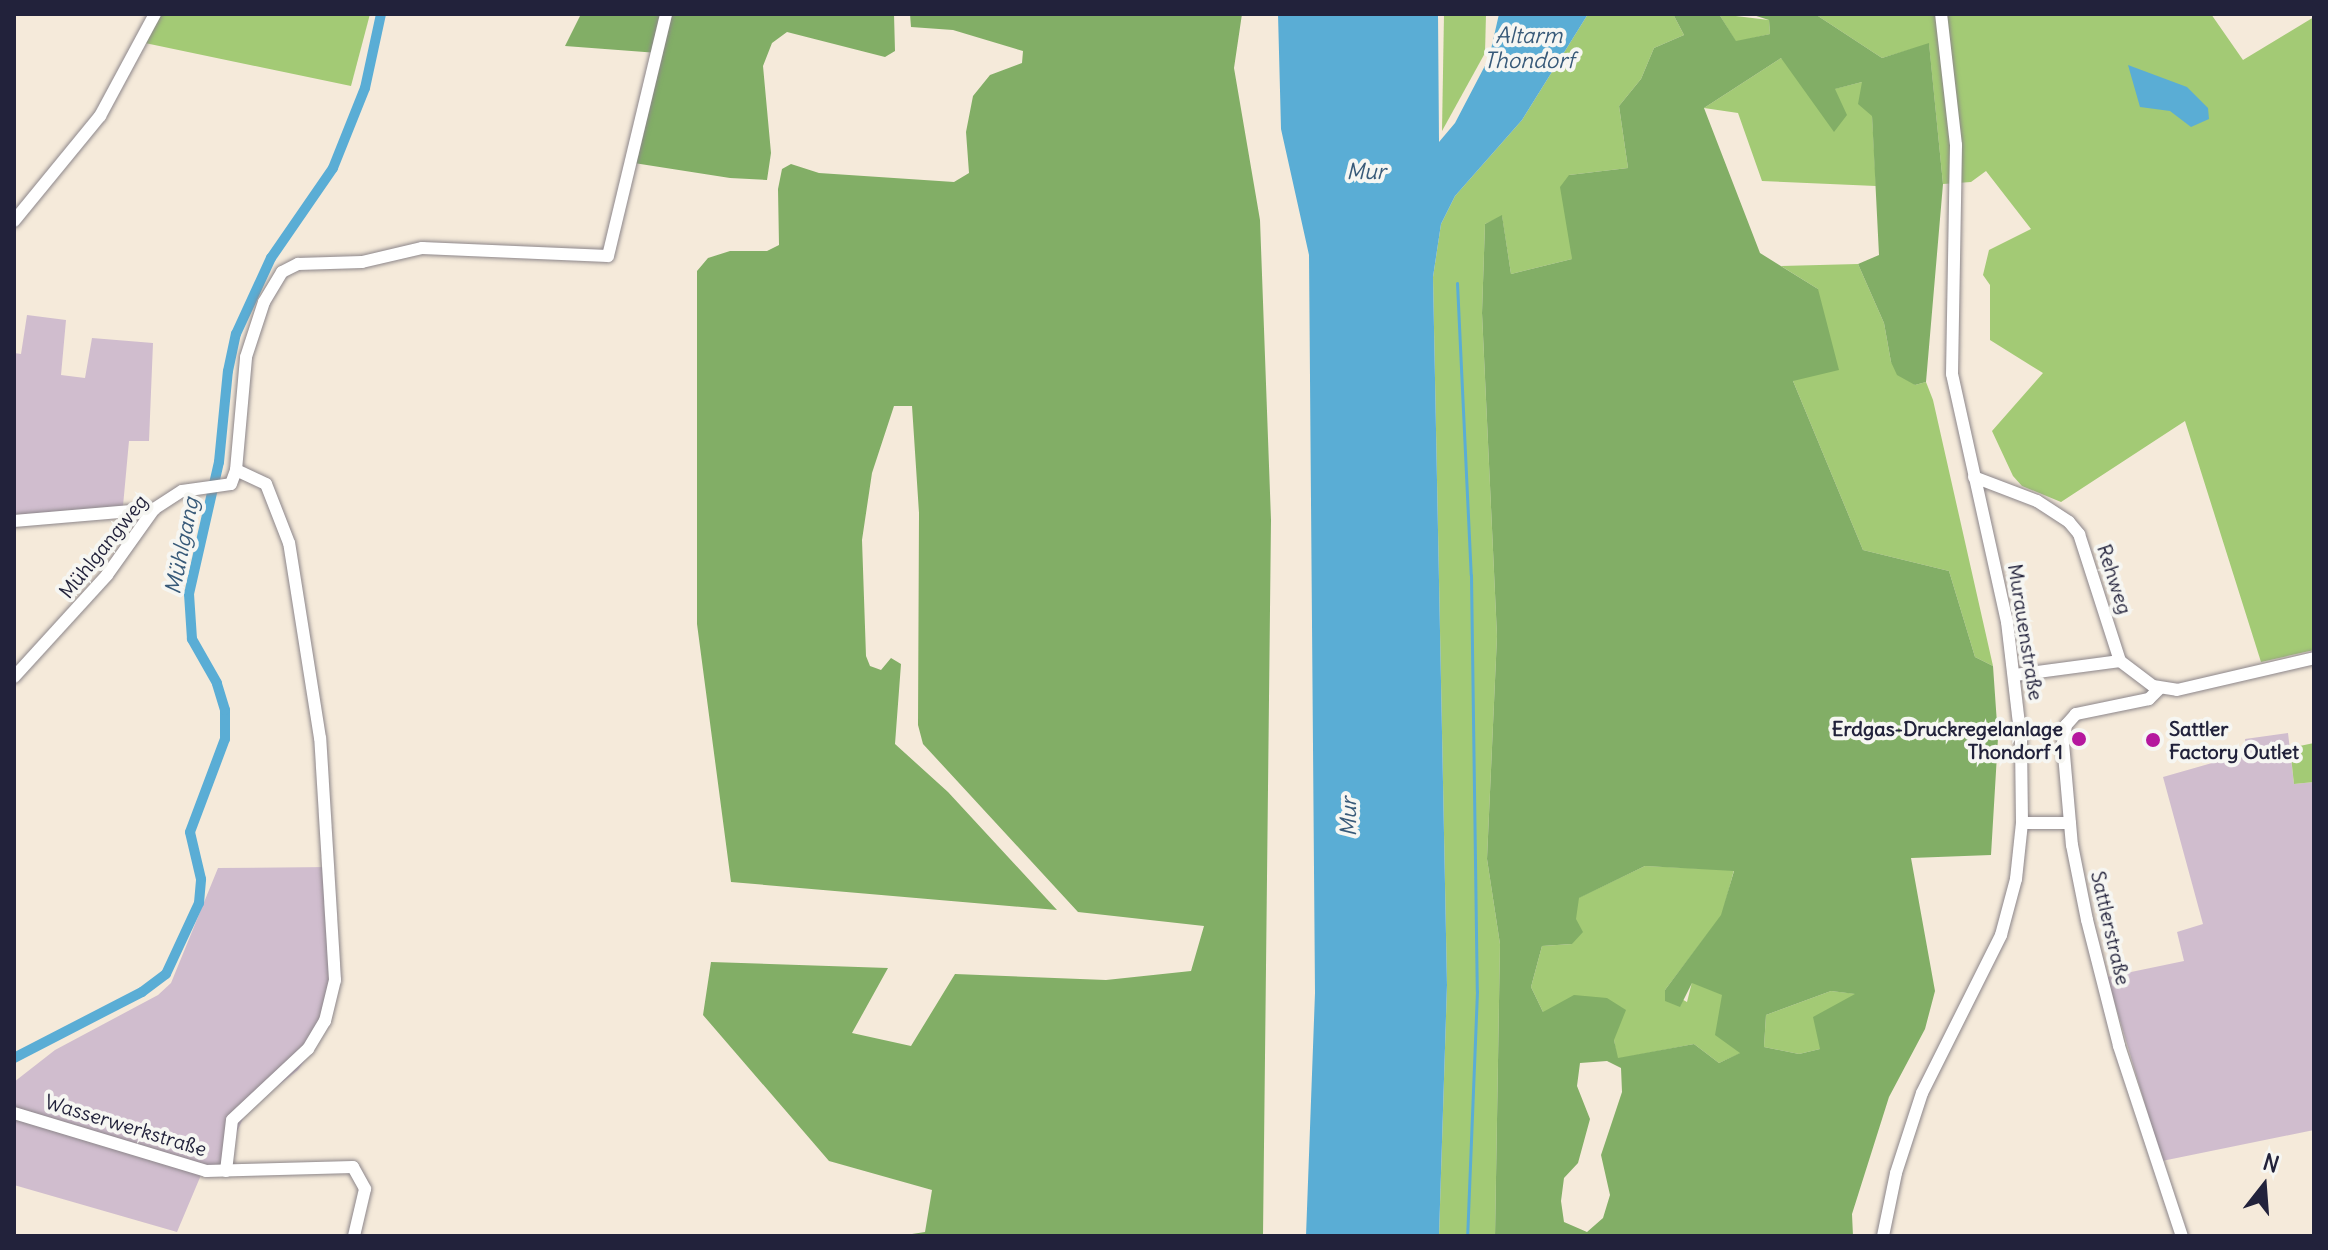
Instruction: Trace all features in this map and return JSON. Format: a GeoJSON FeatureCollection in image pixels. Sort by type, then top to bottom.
{"type":"FeatureCollection","features":[{"type":"Feature","properties":{"kind":"street"},"geometry":{"type":"LineString","coordinates":[[14,221],[100,116],[155,14]]}},
{"type":"Feature","properties":{"kind":"street"},"geometry":{"type":"LineString","coordinates":[[236,470],[250,341],[272,285],[290,266],[362,262],[422,248],[608,256],[666,14]]}},
{"type":"Feature","properties":{"kind":"street","name":"Murauenstraße"},"geometry":{"type":"LineString","coordinates":[[1883,1236],[1896,1173],[1922,1093],[2001,935],[2016,879],[2022,823],[2015,675],[1952,374],[1956,145],[1941,14]]}},
{"type":"Feature","properties":{"kind":"street","name":"Mühlgangweg"},"geometry":{"type":"LineString","coordinates":[[14,677],[107,575],[154,509],[182,491],[231,484],[236,470]]}},
{"type":"Feature","properties":{"kind":"street","name":"Wasserwerkstraße"},"geometry":{"type":"LineString","coordinates":[[14,1113],[189,1168],[226,1171],[229,1130],[237,1111],[293,1066],[325,1021],[335,980],[320,738],[289,543],[266,484],[236,470]]}},
{"type":"Feature","properties":{"kind":"street","name":"Rehweg"},"geometry":{"type":"LineString","coordinates":[[1974,477],[2047,506],[2079,534],[2120,661]]}},
{"type":"Feature","properties":{"kind":"street"},"geometry":{"type":"LineString","coordinates":[[14,521],[154,509]]}},
{"type":"Feature","properties":{"kind":"street","name":"Sattlerstraße"},"geometry":{"type":"LineString","coordinates":[[2182,1236],[2119,1046],[2087,920],[2070,823],[2063,743],[2069,720],[2081,712],[2149,699],[2160,688],[2189,688],[2314,658]]}},
{"type":"Feature","properties":{"kind":"street"},"geometry":{"type":"LineString","coordinates":[[2015,675],[2120,661],[2160,688]]}},
{"type":"Feature","properties":{"kind":"street"},"geometry":{"type":"LineString","coordinates":[[2022,823],[2070,823]]}},
{"type":"Feature","properties":{"kind":"street"},"geometry":{"type":"LineString","coordinates":[[226,1171],[353,1167],[365,1189],[354,1236]]}},
{"type":"Feature","properties":{"kind":"shaded area"},"geometry":{"type":"Polygon","coordinates":[[[27,315],[66,320],[61,375],[85,378],[92,338],[153,343],[149,441],[129,441],[123,506],[14,515],[14,353],[21,354],[27,315]]]}},
{"type":"Feature","properties":{"kind":"shaded area"},"geometry":{"type":"Polygon","coordinates":[[[2288,733],[2294,784],[2314,782],[2314,1130],[2162,1161],[2107,977],[2184,961],[2177,932],[2203,924],[2163,777],[2247,753],[2245,739],[2288,733]]]}},
{"type":"Feature","properties":{"kind":"shaded area"},"geometry":{"type":"Polygon","coordinates":[[[332,867],[341,978],[328,1027],[298,1070],[247,1110],[234,1138],[232,1175],[201,1175],[177,1232],[14,1185],[14,1082],[55,1050],[158,995],[171,983],[218,868],[332,867]]]}},
{"type":"Feature","properties":{"kind":"green space"},"geometry":{"type":"Polygon","coordinates":[[[158,14],[370,14],[351,86],[145,43],[158,14]]]}},
{"type":"Feature","properties":{"kind":"green space"},"geometry":{"type":"Polygon","coordinates":[[[581,14],[894,14],[895,51],[885,57],[787,32],[772,43],[763,66],[771,153],[767,180],[730,178],[634,163],[658,53],[565,46],[581,14]]]}},
{"type":"Feature","properties":{"kind":"green space"},"geometry":{"type":"Polygon","coordinates":[[[910,14],[1242,14],[1234,68],[1260,220],[1271,520],[1263,1236],[899,1236],[925,1232],[932,1190],[829,1161],[703,1015],[711,962],[888,968],[852,1033],[911,1046],[955,974],[1106,980],[1191,971],[1204,926],[1078,912],[923,744],[918,725],[919,513],[912,406],[894,406],[872,473],[862,540],[866,656],[870,666],[881,670],[891,658],[901,664],[895,744],[948,792],[1057,910],[731,882],[697,624],[697,271],[708,258],[730,251],[767,251],[779,245],[778,189],[782,169],[791,164],[819,173],[954,182],[969,173],[966,132],[973,96],[990,75],[1022,63],[1023,51],[953,30],[911,27],[910,14]]]}},
{"type":"Feature","properties":{"kind":"green space"},"geometry":{"type":"Polygon","coordinates":[[[1444,14],[1486,14],[1485,53],[1442,131],[1444,14]]]}},
{"type":"Feature","properties":{"kind":"green space"},"geometry":{"type":"Polygon","coordinates":[[[1588,14],[1673,14],[1684,35],[1654,48],[1641,79],[1619,106],[1628,168],[1569,175],[1572,259],[1511,274],[1502,216],[1485,224],[1482,313],[1497,636],[1487,859],[1500,944],[1495,1236],[1439,1236],[1447,985],[1433,277],[1441,224],[1455,196],[1522,120],[1588,14]]]}},
{"type":"Feature","properties":{"kind":"green space"},"geometry":{"type":"Polygon","coordinates":[[[1673,14],[1719,14],[1736,41],[1770,34],[1769,20],[1750,14],[1815,14],[1882,58],[1929,43],[1943,184],[1926,382],[1915,385],[1897,375],[1891,362],[1884,323],[1858,264],[1879,255],[1872,116],[1858,104],[1862,82],[1835,89],[1847,115],[1834,132],[1781,58],[1704,108],[1760,253],[1818,289],[1839,370],[1793,381],[1863,550],[1949,571],[1975,657],[1993,666],[1998,738],[1991,855],[1911,858],[1935,991],[1925,1029],[1889,1097],[1852,1214],[1853,1236],[1495,1236],[1500,944],[1487,859],[1497,636],[1482,313],[1485,224],[1502,215],[1511,274],[1572,259],[1560,187],[1569,175],[1628,168],[1619,106],[1641,79],[1654,48],[1684,35],[1673,14]],[[1645,866],[1579,898],[1576,919],[1583,932],[1572,944],[1542,946],[1531,987],[1543,1012],[1574,995],[1607,998],[1626,1010],[1614,1040],[1618,1058],[1694,1044],[1719,1063],[1740,1053],[1715,1035],[1722,995],[1692,983],[1680,1007],[1665,1001],[1665,990],[1721,915],[1734,871],[1645,866]],[[1831,991],[1766,1015],[1764,1047],[1799,1054],[1820,1049],[1813,1017],[1855,994],[1831,991]],[[1607,1061],[1580,1063],[1577,1086],[1590,1119],[1578,1163],[1564,1178],[1561,1201],[1564,1222],[1587,1232],[1603,1218],[1610,1195],[1601,1155],[1622,1092],[1621,1068],[1607,1061]]]}},
{"type":"Feature","properties":{"kind":"green space"},"geometry":{"type":"Polygon","coordinates":[[[1719,14],[1769,20],[1770,34],[1736,42],[1719,14]]]}},
{"type":"Feature","properties":{"kind":"green space"},"geometry":{"type":"Polygon","coordinates":[[[1815,14],[2211,14],[2243,60],[2314,17],[2314,650],[2261,662],[2185,421],[2061,502],[2022,486],[2013,476],[1992,431],[2043,373],[1990,340],[1990,285],[1983,275],[1989,250],[2031,229],[1986,171],[1971,182],[1943,184],[1929,44],[1882,58],[1815,14]]]}},
{"type":"Feature","properties":{"kind":"green space"},"geometry":{"type":"Polygon","coordinates":[[[1781,58],[1834,89],[1862,82],[1872,115],[1876,186],[1762,181],[1738,113],[1704,108],[1781,58]]]}},
{"type":"Feature","properties":{"kind":"green space"},"geometry":{"type":"Polygon","coordinates":[[[1858,264],[1884,323],[1891,362],[1915,385],[1926,382],[1933,400],[1993,666],[1975,657],[1949,571],[1863,550],[1793,381],[1818,289],[1781,266],[1858,264]]]}},
{"type":"Feature","properties":{"kind":"green space"},"geometry":{"type":"Polygon","coordinates":[[[2314,743],[2314,782],[2294,784],[2290,748],[2314,743]]]}},
{"type":"Feature","properties":{"kind":"green space"},"geometry":{"type":"Polygon","coordinates":[[[1645,866],[1734,870],[1722,915],[1665,990],[1687,1002],[1692,982],[1722,994],[1741,1053],[1719,1063],[1694,1044],[1617,1059],[1614,1040],[1543,1012],[1531,987],[1542,946],[1572,944],[1578,898],[1645,866]]]}},
{"type":"Feature","properties":{"kind":"green space"},"geometry":{"type":"Polygon","coordinates":[[[1831,991],[1857,994],[1839,1005],[1820,1049],[1799,1054],[1764,1047],[1766,1015],[1831,991]]]}},
{"type":"Feature","properties":{"kind":"water","name":"Mur"},"geometry":{"type":"Polygon","coordinates":[[[1278,14],[1438,14],[1439,142],[1455,123],[1489,58],[1499,14],[1588,14],[1522,120],[1455,196],[1441,224],[1433,277],[1447,985],[1439,1236],[1306,1236],[1315,993],[1309,255],[1281,129],[1278,14]]]}},
{"type":"Feature","properties":{"kind":"water"},"geometry":{"type":"Polygon","coordinates":[[[2128,65],[2187,87],[2208,108],[2209,119],[2191,127],[2170,111],[2140,107],[2128,65]]]}},
{"type":"Feature","properties":{"kind":"waterway","name":"Mühlgang"},"geometry":{"type":"LineString","coordinates":[[14,1058],[142,992],[166,974],[199,903],[201,879],[190,832],[225,739],[225,710],[217,683],[192,639],[189,594],[219,462],[228,371],[236,334],[271,258],[333,168],[365,88],[381,14]]}},
{"type":"Feature","properties":{"kind":"waterway"},"geometry":{"type":"LineString","coordinates":[[1457,283],[1471,575],[1477,991],[1467,1236]]}},
{"type":"Feature","properties":{"kind":"place","name":"Erdgas-Druckregelanlage Thondorf 1"},"geometry":{"type":"Point","coordinates":[2079,739]}},
{"type":"Feature","properties":{"kind":"place","name":"Sattler Factory Outlet"},"geometry":{"type":"Point","coordinates":[2153,740]}},
{"type":"Feature","properties":{"kind":"water label","name":"Altarm Thondorf"},"geometry":{"type":"Point","coordinates":[1529,48]}}]}
